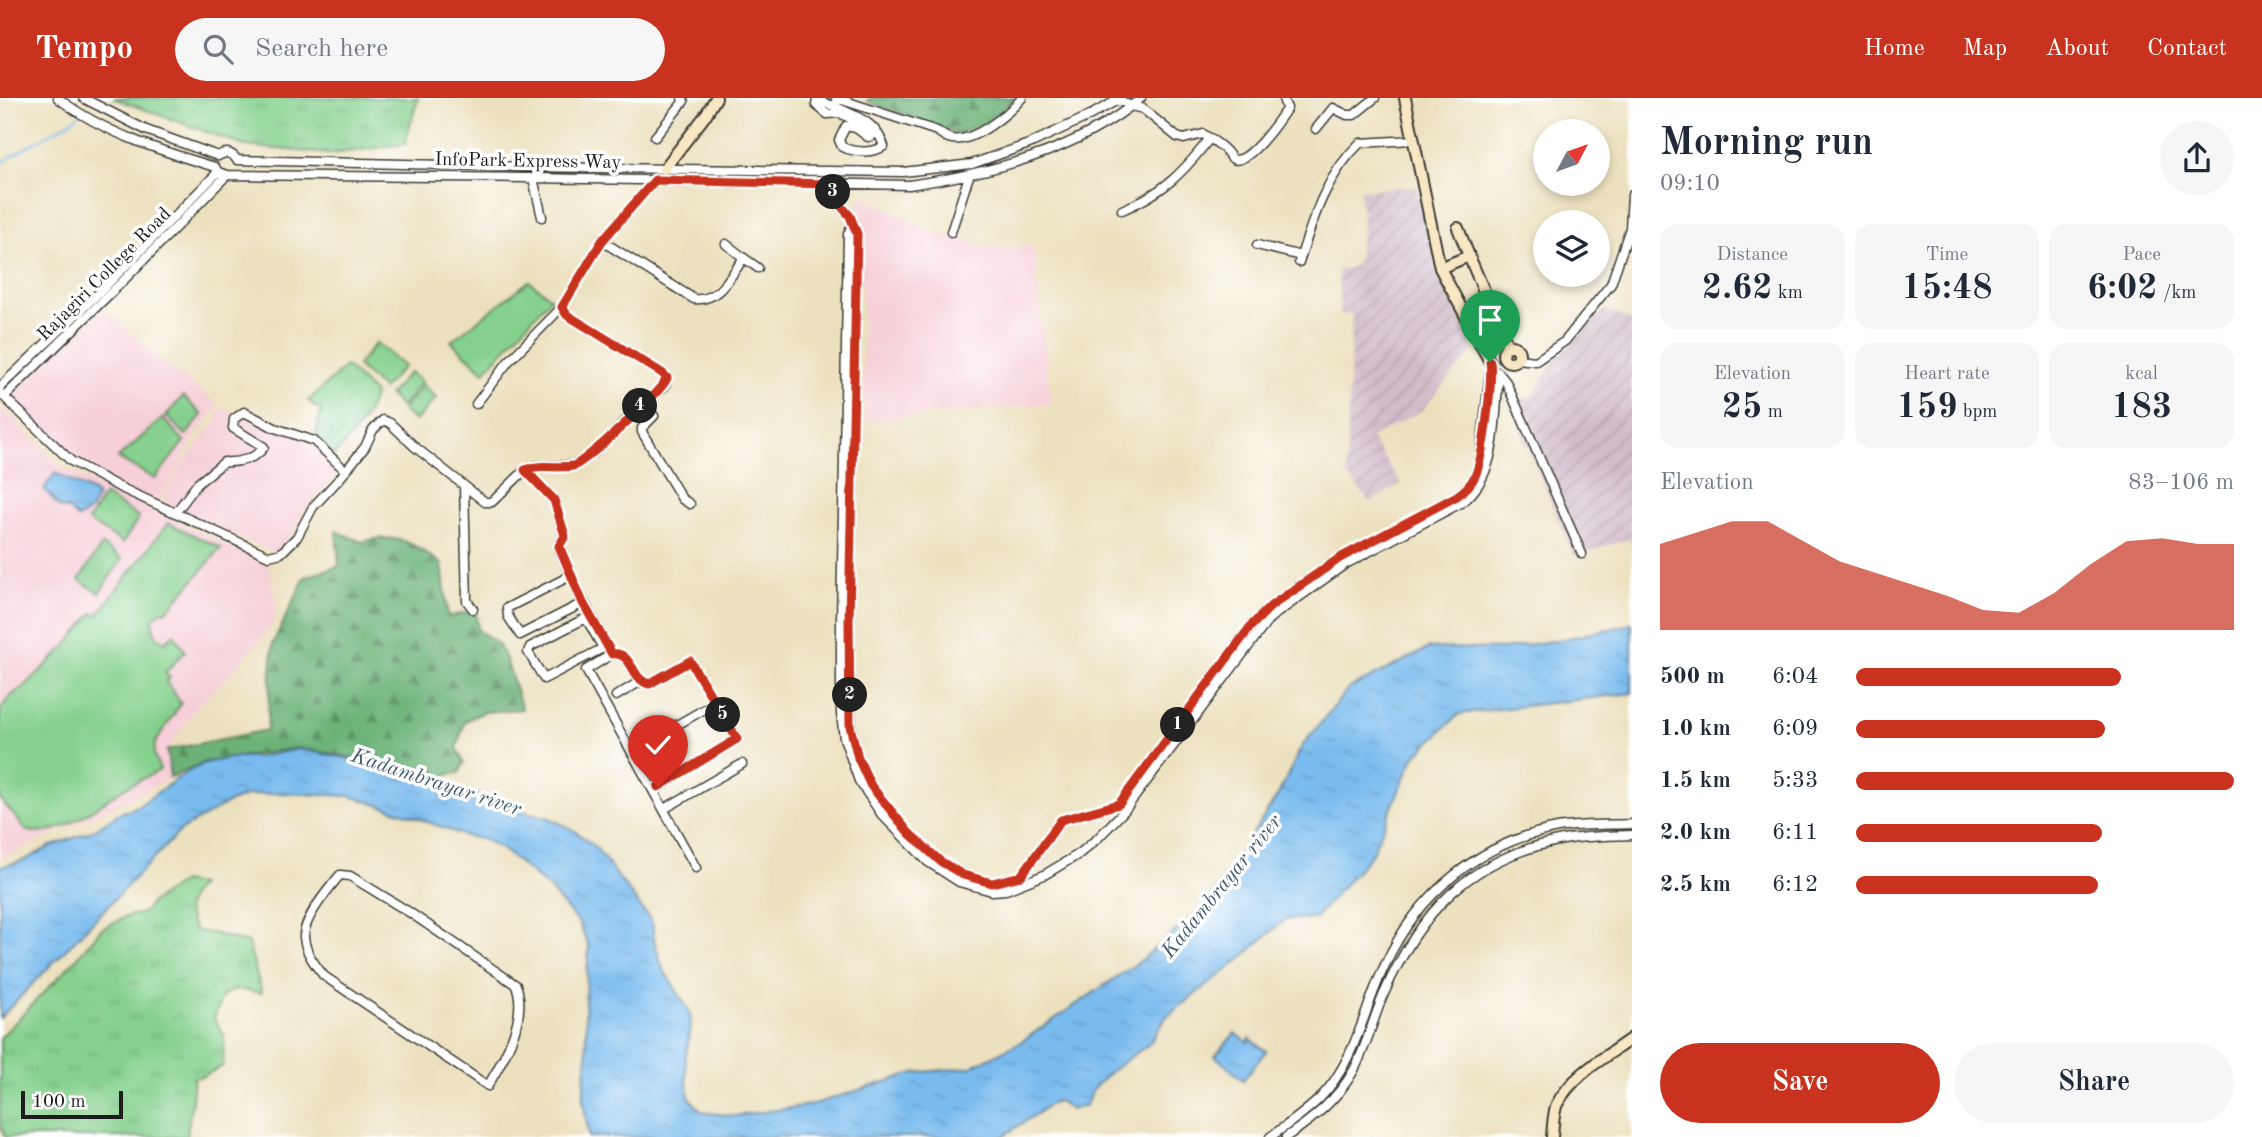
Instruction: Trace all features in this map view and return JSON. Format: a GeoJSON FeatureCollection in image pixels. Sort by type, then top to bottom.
{"type":"FeatureCollection","features":[{"type":"Feature","properties":{"kind":"street","name":"InfoPark Express Way"},"geometry":{"type":"LineString","coordinates":[[83,98],[146,130],[218,156],[231,154],[237,160],[903,172],[972,164],[1029,144],[1118,99]]}},
{"type":"Feature","properties":{"kind":"street"},"geometry":{"type":"LineString","coordinates":[[655,137],[684,100],[682,98]]}},
{"type":"Feature","properties":{"kind":"street"},"geometry":{"type":"LineString","coordinates":[[664,169],[716,98]]}},
{"type":"Feature","properties":{"kind":"street"},"geometry":{"type":"LineString","coordinates":[[836,101],[876,128],[884,146],[880,150],[862,151],[842,147],[839,140],[846,126],[856,128],[868,137],[872,136],[873,131],[840,113],[827,114],[816,105],[817,100],[836,101],[937,131],[952,139],[982,130],[1013,108],[1022,98]]}},
{"type":"Feature","properties":{"kind":"street","name":"InfoPark Express Way"},"geometry":{"type":"LineString","coordinates":[[60,100],[89,118],[139,142],[229,174],[909,185],[969,176],[1008,166],[1068,142],[1141,98]]}},
{"type":"Feature","properties":{"kind":"street"},"geometry":{"type":"LineString","coordinates":[[1118,99],[1143,109],[1177,137],[1184,139],[1203,134],[1233,159],[1245,157],[1269,133],[1287,108],[1284,98]]}},
{"type":"Feature","properties":{"kind":"street"},"geometry":{"type":"LineString","coordinates":[[1316,129],[1333,108],[1335,98]]}},
{"type":"Feature","properties":{"kind":"street"},"geometry":{"type":"LineString","coordinates":[[1333,108],[1347,115],[1354,115],[1375,98]]}},
{"type":"Feature","properties":{"kind":"street"},"geometry":{"type":"LineString","coordinates":[[1405,98],[1440,268],[1494,367],[1506,382],[1582,554]]}},
{"type":"Feature","properties":{"kind":"street"},"geometry":{"type":"LineString","coordinates":[[1122,210],[1165,188],[1210,138]]}},
{"type":"Feature","properties":{"kind":"street"},"geometry":{"type":"LineString","coordinates":[[1257,245],[1300,259],[1312,221],[1334,172],[1348,153],[1360,143],[1413,140]]}},
{"type":"Feature","properties":{"kind":"street"},"geometry":{"type":"LineString","coordinates":[[229,174],[237,169],[237,160]]}},
{"type":"Feature","properties":{"kind":"street","name":"Rajagiri College Road"},"geometry":{"type":"LineString","coordinates":[[0,387],[106,287],[218,172]]}},
{"type":"Feature","properties":{"kind":"street","name":"Rajagiri College Road"},"geometry":{"type":"LineString","coordinates":[[2,395],[124,281],[229,174]]}},
{"type":"Feature","properties":{"kind":"street"},"geometry":{"type":"LineString","coordinates":[[951,232],[969,176]]}},
{"type":"Feature","properties":{"kind":"street"},"geometry":{"type":"LineString","coordinates":[[533,178],[542,217]]}},
{"type":"Feature","properties":{"kind":"street"},"geometry":{"type":"LineString","coordinates":[[476,404],[508,362],[562,307],[602,241],[655,180]]}},
{"type":"Feature","properties":{"kind":"street"},"geometry":{"type":"LineString","coordinates":[[832,184],[833,197],[850,216],[857,234],[849,621],[852,737],[871,786],[898,821],[947,867],[982,881],[998,883],[1021,876],[1061,820],[1119,804],[1251,626],[1271,606],[1340,558],[1457,496],[1467,487],[1475,477],[1481,457],[1494,367]]}},
{"type":"Feature","properties":{"kind":"street"},"geometry":{"type":"LineString","coordinates":[[1494,367],[1511,360],[1536,361],[1565,341],[1581,322],[1611,284],[1631,228],[1632,195]]}},
{"type":"Feature","properties":{"kind":"street"},"geometry":{"type":"LineString","coordinates":[[852,225],[848,233],[841,607],[841,714],[844,738],[859,781],[892,826],[935,868],[959,882],[980,889],[999,891],[1032,881],[1056,869],[1089,846],[1124,811],[1270,618],[1344,565],[1461,503],[1473,493],[1487,468],[1494,367]]}},
{"type":"Feature","properties":{"kind":"street"},"geometry":{"type":"LineString","coordinates":[[1458,228],[1508,347],[1503,353],[1511,360]]}},
{"type":"Feature","properties":{"kind":"street"},"geometry":{"type":"LineString","coordinates":[[602,241],[684,294],[702,300],[718,292],[744,258]]}},
{"type":"Feature","properties":{"kind":"street"},"geometry":{"type":"LineString","coordinates":[[726,244],[758,268]]}},
{"type":"Feature","properties":{"kind":"street"},"geometry":{"type":"LineString","coordinates":[[1440,268],[1468,256]]}},
{"type":"Feature","properties":{"kind":"street"},"geometry":{"type":"LineString","coordinates":[[2,395],[71,461],[118,487],[269,556],[281,553],[297,537],[313,507],[346,471],[365,447],[373,430],[383,420],[390,423],[480,500],[490,502],[525,470],[534,466],[575,466],[594,453],[665,386],[667,378],[567,315],[562,307]]}},
{"type":"Feature","properties":{"kind":"street"},"geometry":{"type":"LineString","coordinates":[[645,402],[654,416],[642,428],[642,432],[682,499],[690,504]]}},
{"type":"Feature","properties":{"kind":"street"},"geometry":{"type":"LineString","coordinates":[[176,512],[198,483],[224,462],[235,463],[260,454],[264,447],[233,428],[234,419],[244,412],[275,428],[314,441],[346,471]]}},
{"type":"Feature","properties":{"kind":"street"},"geometry":{"type":"LineString","coordinates":[[525,470],[554,500],[565,536],[559,546],[570,576],[605,646]]}},
{"type":"Feature","properties":{"kind":"street"},"geometry":{"type":"LineString","coordinates":[[464,486],[467,601],[473,609]]}},
{"type":"Feature","properties":{"kind":"street"},"geometry":{"type":"LineString","coordinates":[[570,576],[507,608],[508,616],[520,635],[583,603]]}},
{"type":"Feature","properties":{"kind":"street"},"geometry":{"type":"LineString","coordinates":[[605,646],[544,679],[528,652],[530,647],[582,620],[587,620],[612,654]]}},
{"type":"Feature","properties":{"kind":"street"},"geometry":{"type":"LineString","coordinates":[[658,787],[737,739],[690,661],[649,684],[641,681],[626,657],[619,653],[612,654],[586,670],[695,867]]}},
{"type":"Feature","properties":{"kind":"street"},"geometry":{"type":"LineString","coordinates":[[616,696],[641,681]]}},
{"type":"Feature","properties":{"kind":"street"},"geometry":{"type":"LineString","coordinates":[[637,748],[715,703]]}},
{"type":"Feature","properties":{"kind":"street"},"geometry":{"type":"LineString","coordinates":[[664,809],[742,764]]}},
{"type":"Feature","properties":{"kind":"street"},"geometry":{"type":"LineString","coordinates":[[1270,1137],[1310,1107],[1333,1083],[1344,1065],[1385,963],[1436,890],[1465,865],[1527,836],[1559,828],[1632,824]]}},
{"type":"Feature","properties":{"kind":"street"},"geometry":{"type":"LineString","coordinates":[[1286,1137],[1327,1105],[1354,1069],[1395,969],[1428,916],[1444,898],[1463,882],[1497,861],[1533,847],[1564,840],[1632,835]]}},
{"type":"Feature","properties":{"kind":"street"},"geometry":{"type":"LineString","coordinates":[[340,875],[350,876],[408,912],[516,985],[520,997],[519,1012],[507,1054],[488,1085],[324,976],[311,960],[304,937],[307,924],[326,892],[340,875]]}},
{"type":"Feature","properties":{"kind":"street"},"geometry":{"type":"LineString","coordinates":[[1419,911],[1428,916]]}},
{"type":"Feature","properties":{"kind":"street"},"geometry":{"type":"LineString","coordinates":[[1552,1137],[1556,1107],[1566,1090],[1590,1068],[1632,1038]]}},
{"type":"Feature","properties":{"kind":"shaded area"},"geometry":{"type":"Polygon","coordinates":[[[1417,186],[1439,269],[1474,349],[1421,411],[1371,438],[1401,484],[1370,502],[1346,474],[1352,314],[1340,314],[1338,271],[1357,265],[1363,223],[1360,190],[1417,186]]]}},
{"type":"Feature","properties":{"kind":"shaded area"},"geometry":{"type":"Polygon","coordinates":[[[859,195],[938,235],[1006,249],[1033,245],[1051,403],[865,421],[859,195]]]}},
{"type":"Feature","properties":{"kind":"shaded area"},"geometry":{"type":"Polygon","coordinates":[[[103,308],[159,359],[219,405],[197,434],[157,504],[84,468],[11,396],[103,308]]]}},
{"type":"Feature","properties":{"kind":"shaded area"},"geometry":{"type":"Polygon","coordinates":[[[1605,310],[1632,320],[1632,547],[1628,539],[1574,556],[1510,405],[1534,395],[1555,359],[1605,310]]]}},
{"type":"Feature","properties":{"kind":"shaded area"},"geometry":{"type":"Polygon","coordinates":[[[0,405],[60,466],[268,564],[277,607],[271,627],[233,671],[200,703],[167,750],[170,777],[144,792],[0,859],[0,405]]]}},
{"type":"Feature","properties":{"kind":"shaded area"},"geometry":{"type":"Polygon","coordinates":[[[220,408],[313,440],[333,461],[339,472],[301,515],[291,537],[274,552],[162,504],[177,472],[217,419],[220,408]]]}},
{"type":"Feature","properties":{"kind":"green space"},"geometry":{"type":"Polygon","coordinates":[[[113,98],[418,98],[405,144],[331,154],[245,146],[113,98]]]}},
{"type":"Feature","properties":{"kind":"green space"},"geometry":{"type":"Polygon","coordinates":[[[869,98],[1016,98],[985,123],[958,134],[867,101],[869,98]]]}},
{"type":"Feature","properties":{"kind":"green space"},"geometry":{"type":"Polygon","coordinates":[[[529,281],[551,298],[484,372],[451,341],[529,281]]]}},
{"type":"Feature","properties":{"kind":"green space"},"geometry":{"type":"Polygon","coordinates":[[[376,343],[404,366],[383,389],[357,366],[376,343]]]}},
{"type":"Feature","properties":{"kind":"green space"},"geometry":{"type":"Polygon","coordinates":[[[346,366],[374,393],[364,418],[334,455],[315,438],[321,411],[308,401],[346,366]]]}},
{"type":"Feature","properties":{"kind":"green space"},"geometry":{"type":"Polygon","coordinates":[[[410,372],[422,382],[401,407],[389,395],[410,372]]]}},
{"type":"Feature","properties":{"kind":"green space"},"geometry":{"type":"Polygon","coordinates":[[[423,385],[436,398],[415,421],[402,410],[423,385]]]}},
{"type":"Feature","properties":{"kind":"green space"},"geometry":{"type":"Polygon","coordinates":[[[183,396],[202,415],[186,435],[166,416],[183,396]]]}},
{"type":"Feature","properties":{"kind":"green space"},"geometry":{"type":"Polygon","coordinates":[[[163,418],[184,441],[155,479],[118,458],[163,418]]]}},
{"type":"Feature","properties":{"kind":"green space"},"geometry":{"type":"Polygon","coordinates":[[[104,495],[139,517],[123,543],[88,521],[104,495]]]}},
{"type":"Feature","properties":{"kind":"green space"},"geometry":{"type":"Polygon","coordinates":[[[168,523],[221,548],[168,610],[153,619],[158,638],[165,642],[174,634],[185,651],[165,673],[170,678],[166,682],[181,703],[155,743],[154,754],[160,770],[122,789],[72,823],[50,831],[27,831],[0,799],[0,709],[66,646],[93,613],[98,614],[168,523]]]}},
{"type":"Feature","properties":{"kind":"green space"},"geometry":{"type":"Polygon","coordinates":[[[336,531],[362,542],[396,539],[414,546],[442,564],[448,617],[476,610],[478,630],[498,644],[506,659],[522,709],[484,712],[465,721],[457,748],[464,763],[459,773],[438,780],[400,766],[299,748],[205,762],[170,777],[167,750],[267,730],[273,643],[305,577],[339,566],[336,531]]]}},
{"type":"Feature","properties":{"kind":"green space"},"geometry":{"type":"Polygon","coordinates":[[[102,545],[122,559],[99,593],[79,580],[102,545]]]}},
{"type":"Feature","properties":{"kind":"green space"},"geometry":{"type":"Polygon","coordinates":[[[182,882],[200,885],[191,896],[188,907],[189,918],[196,931],[248,943],[262,993],[235,989],[223,995],[214,1018],[224,1036],[223,1066],[193,1078],[187,1137],[5,1137],[0,1124],[0,1038],[78,957],[101,929],[127,916],[143,913],[151,903],[182,882]]]}},
{"type":"Feature","properties":{"kind":"water"},"geometry":{"type":"Polygon","coordinates":[[[55,473],[95,493],[97,497],[94,504],[84,516],[77,518],[68,509],[60,508],[44,489],[55,473]]]}},
{"type":"Feature","properties":{"kind":"water","name":"Kadambrayar river"},"geometry":{"type":"Polygon","coordinates":[[[1632,624],[1632,693],[1459,714],[1414,757],[1371,855],[1315,918],[1287,919],[1276,927],[1238,961],[1166,1017],[1150,1043],[1110,1072],[1093,1089],[1086,1105],[1071,1110],[1055,1101],[1002,1137],[589,1137],[583,1100],[587,1055],[585,1003],[589,947],[579,923],[548,887],[502,849],[485,840],[462,835],[350,796],[280,793],[248,795],[230,802],[181,830],[0,1018],[0,867],[25,860],[49,847],[92,831],[118,814],[138,806],[185,773],[205,763],[299,749],[406,770],[448,789],[468,791],[510,808],[549,818],[574,830],[596,848],[652,922],[663,969],[690,1012],[686,1073],[689,1097],[702,1112],[734,1116],[811,1105],[914,1073],[971,1067],[1019,1043],[1139,962],[1205,906],[1278,795],[1302,746],[1348,689],[1429,648],[1504,649],[1632,624]]]}},
{"type":"Feature","properties":{"kind":"water"},"geometry":{"type":"Polygon","coordinates":[[[1235,1033],[1248,1042],[1250,1038],[1266,1051],[1243,1080],[1215,1056],[1235,1033]]]}},
{"type":"Feature","properties":{"kind":"waterway"},"geometry":{"type":"LineString","coordinates":[[0,164],[79,115]]}},
{"type":"Feature","properties":{"kind":"route"},"geometry":{"type":"LineString","coordinates":[[658,787],[737,739],[690,661],[649,684],[638,678],[626,657],[619,653],[612,654],[570,576],[559,546],[565,536],[554,500],[525,470],[534,466],[575,466],[594,453],[665,386],[667,378],[662,373],[567,315],[562,307],[602,241],[655,180],[832,184],[833,197],[850,216],[857,234],[849,621],[852,737],[862,768],[888,810],[921,845],[947,867],[982,881],[998,883],[1021,876],[1061,820],[1119,804],[1251,626],[1271,606],[1340,558],[1457,496],[1472,482],[1483,448],[1490,362]]}}]}
